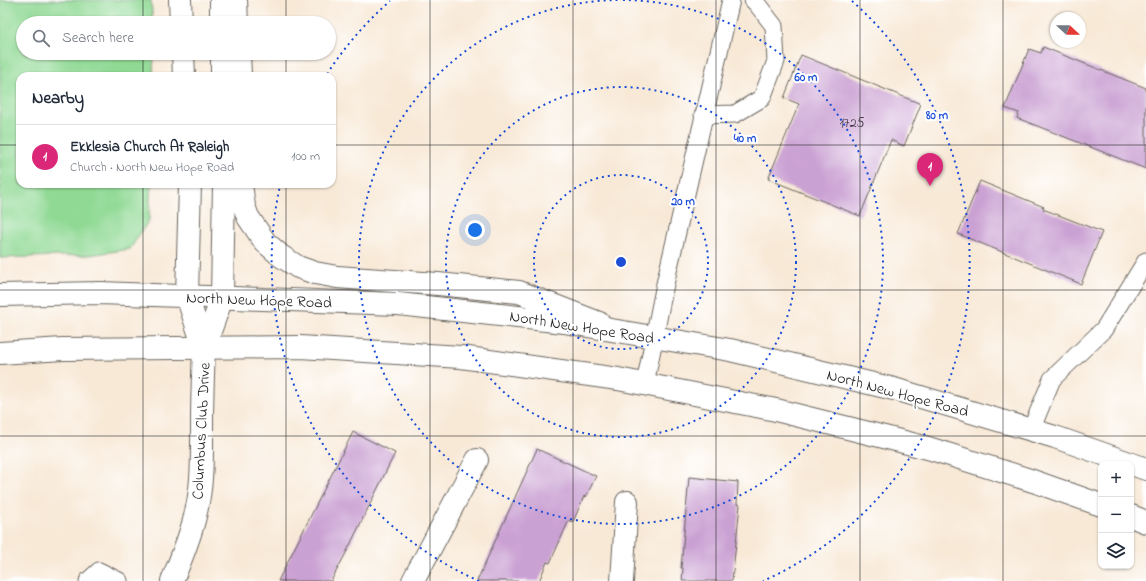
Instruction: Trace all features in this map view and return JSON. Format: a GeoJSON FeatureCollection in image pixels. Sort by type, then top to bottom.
{"type":"FeatureCollection","features":[{"type":"Feature","properties":{"kind":"main road"},"geometry":{"type":"LineString","coordinates":[[180,0],[181,16]]}},
{"type":"Feature","properties":{"kind":"main road"},"geometry":{"type":"LineString","coordinates":[[221,0],[221,16]]}},
{"type":"Feature","properties":{"kind":"main road"},"geometry":{"type":"LineString","coordinates":[[236,0],[237,16]]}},
{"type":"Feature","properties":{"kind":"main road"},"geometry":{"type":"LineString","coordinates":[[183,60],[184,72]]}},
{"type":"Feature","properties":{"kind":"main road"},"geometry":{"type":"LineString","coordinates":[[222,60],[222,72]]}},
{"type":"Feature","properties":{"kind":"main road"},"geometry":{"type":"LineString","coordinates":[[239,60],[240,72]]}},
{"type":"Feature","properties":{"kind":"main road"},"geometry":{"type":"LineString","coordinates":[[190,188],[187,296],[204,348]]}},
{"type":"Feature","properties":{"kind":"main road"},"geometry":{"type":"LineString","coordinates":[[204,348],[222,298],[224,188]]}},
{"type":"Feature","properties":{"kind":"main road"},"geometry":{"type":"LineString","coordinates":[[242,188],[244,206],[248,217],[267,245],[281,256],[298,266],[315,273],[336,277],[438,284],[519,292],[619,331]]}},
{"type":"Feature","properties":{"kind":"main road","name":"North New Hope Road"},"geometry":{"type":"LineString","coordinates":[[0,295],[100,293],[398,304],[564,322],[730,350],[894,389],[1055,437],[1146,469]]}},
{"type":"Feature","properties":{"kind":"main road"},"geometry":{"type":"LineString","coordinates":[[0,352],[63,349],[300,347],[461,357],[618,379],[776,410],[928,448],[1033,480],[1098,504]]}},
{"type":"Feature","properties":{"kind":"main road","name":"Columbus Club Drive"},"geometry":{"type":"LineString","coordinates":[[172,581],[189,537],[196,512],[199,493],[202,460],[202,384],[204,348]]}},
{"type":"Feature","properties":{"kind":"main road"},"geometry":{"type":"LineString","coordinates":[[413,581],[477,460]]}},
{"type":"Feature","properties":{"kind":"main road"},"geometry":{"type":"LineString","coordinates":[[622,581],[627,502]]}},
{"type":"Feature","properties":{"kind":"main road"},"geometry":{"type":"LineString","coordinates":[[1134,517],[1146,522]]}},
{"type":"Feature","properties":{"kind":"lane"},"geometry":{"type":"LineString","coordinates":[[645,384],[665,284],[703,115],[731,0]]}},
{"type":"Feature","properties":{"kind":"lane"},"geometry":{"type":"LineString","coordinates":[[703,115],[735,114],[762,98],[776,61],[774,26],[757,4],[752,0]]}},
{"type":"Feature","properties":{"kind":"lane"},"geometry":{"type":"LineString","coordinates":[[1031,430],[1052,379],[1104,329],[1146,261]]}},
{"type":"Feature","properties":{"kind":"lane"},"geometry":{"type":"LineString","coordinates":[[88,581],[99,571],[119,581]]}},
{"type":"Feature","properties":{"kind":"green space"},"geometry":{"type":"Polygon","coordinates":[[[0,0],[151,0],[152,16],[16,16],[16,60],[154,60],[153,72],[16,72],[16,188],[151,188],[149,220],[130,249],[90,255],[0,258],[0,0]]]}},
{"type":"Feature","properties":{"kind":"building"},"geometry":{"type":"Polygon","coordinates":[[[1043,47],[1146,88],[1146,169],[1017,118],[1019,113],[1005,108],[1029,49],[1041,53],[1043,47]]]}},
{"type":"Feature","properties":{"kind":"building"},"geometry":{"type":"Polygon","coordinates":[[[801,55],[921,104],[904,146],[891,140],[860,216],[768,179],[799,104],[784,98],[801,55]]]}},
{"type":"Feature","properties":{"kind":"building"},"geometry":{"type":"Polygon","coordinates":[[[980,181],[1044,207],[1043,209],[1102,232],[1081,284],[958,234],[980,181]]]}},
{"type":"Feature","properties":{"kind":"building"},"geometry":{"type":"Polygon","coordinates":[[[353,432],[395,453],[346,553],[331,581],[278,581],[353,432]]]}},
{"type":"Feature","properties":{"kind":"building"},"geometry":{"type":"Polygon","coordinates":[[[537,449],[596,476],[586,497],[584,496],[573,522],[569,520],[550,563],[547,562],[539,581],[477,581],[537,449]]]}},
{"type":"Feature","properties":{"kind":"building"},"geometry":{"type":"Polygon","coordinates":[[[689,477],[738,482],[737,504],[740,505],[732,581],[682,581],[683,568],[681,568],[689,477]]]}},
{"type":"Feature","properties":{"kind":"place","name":"Ekklesia Church At Raleigh"},"geometry":{"type":"Point","coordinates":[930,186]}}]}
